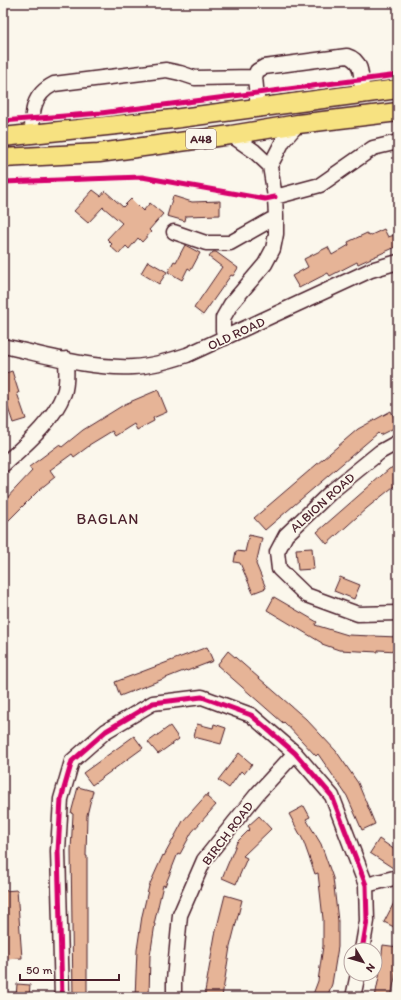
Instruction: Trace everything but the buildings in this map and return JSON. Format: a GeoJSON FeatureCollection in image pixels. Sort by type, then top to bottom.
{"type":"FeatureCollection","features":[{"type":"Feature","properties":{"kind":"main road","name":"A48"},"geometry":{"type":"LineString","coordinates":[[3,137],[173,119],[398,89]]}},
{"type":"Feature","properties":{"kind":"main road","name":"A48"},"geometry":{"type":"LineString","coordinates":[[3,158],[100,153],[298,124],[398,112]]}},
{"type":"Feature","properties":{"kind":"street"},"geometry":{"type":"LineString","coordinates":[[258,108],[255,77],[257,72],[264,67],[347,56],[358,61],[360,67],[362,94]]}},
{"type":"Feature","properties":{"kind":"street"},"geometry":{"type":"LineString","coordinates":[[32,134],[33,107],[39,96],[47,88],[54,84],[166,70],[195,78],[255,77]]}},
{"type":"Feature","properties":{"kind":"street"},"geometry":{"type":"LineString","coordinates":[[225,338],[223,318],[231,304],[265,264],[273,250],[276,234],[276,217],[275,197],[270,166],[283,141],[298,124]]}},
{"type":"Feature","properties":{"kind":"street"},"geometry":{"type":"LineString","coordinates":[[231,135],[254,151],[270,166]]}},
{"type":"Feature","properties":{"kind":"street"},"geometry":{"type":"LineString","coordinates":[[275,197],[320,185],[373,148],[398,142]]}},
{"type":"Feature","properties":{"kind":"street"},"geometry":{"type":"LineString","coordinates":[[174,232],[206,244],[230,243],[276,217]]}},
{"type":"Feature","properties":{"kind":"street","name":"OLD ROAD"},"geometry":{"type":"LineString","coordinates":[[3,346],[99,366],[133,367],[160,363],[187,355],[371,270],[398,262]]}},
{"type":"Feature","properties":{"kind":"street"},"geometry":{"type":"LineString","coordinates":[[3,465],[33,438],[56,408],[64,392],[66,359]]}},
{"type":"Feature","properties":{"kind":"street","name":"ALBION ROAD"},"geometry":{"type":"LineString","coordinates":[[398,442],[380,452],[332,491],[286,535],[277,552],[279,569],[306,595],[358,614],[398,614]]}},
{"type":"Feature","properties":{"kind":"street"},"geometry":{"type":"LineString","coordinates":[[62,997],[58,851],[61,799],[72,761],[106,730],[153,703],[202,697],[251,715],[296,753],[332,796],[366,885],[367,920],[363,942]]}},
{"type":"Feature","properties":{"kind":"street","name":"BIRCH ROAD"},"geometry":{"type":"LineString","coordinates":[[174,997],[174,980],[180,915],[204,860],[258,793],[296,753]]}},
{"type":"Feature","properties":{"kind":"street"},"geometry":{"type":"LineString","coordinates":[[366,885],[398,877]]}},
{"type":"Feature","properties":{"kind":"street"},"geometry":{"type":"LineString","coordinates":[[353,997],[356,982]]}},
{"type":"Feature","properties":{"kind":"path"},"geometry":{"type":"LineString","coordinates":[[3,182],[142,177],[265,199],[275,197]]}},
{"type":"Feature","properties":{"kind":"cycle path"},"geometry":{"type":"LineString","coordinates":[[3,121],[101,113],[398,75]]}},
{"type":"Feature","properties":{"kind":"cycle path"},"geometry":{"type":"LineString","coordinates":[[3,182],[142,177],[265,199],[275,197]]}},
{"type":"Feature","properties":{"kind":"cycle path"},"geometry":{"type":"LineString","coordinates":[[62,997],[58,851],[61,799],[72,761],[106,731],[153,703],[202,697],[251,715],[295,753],[332,796],[366,885],[367,921],[363,942]]}},
{"type":"Feature","properties":{"kind":"district","name":"BAGLAN"},"geometry":{"type":"Point","coordinates":[108,519]}}]}
